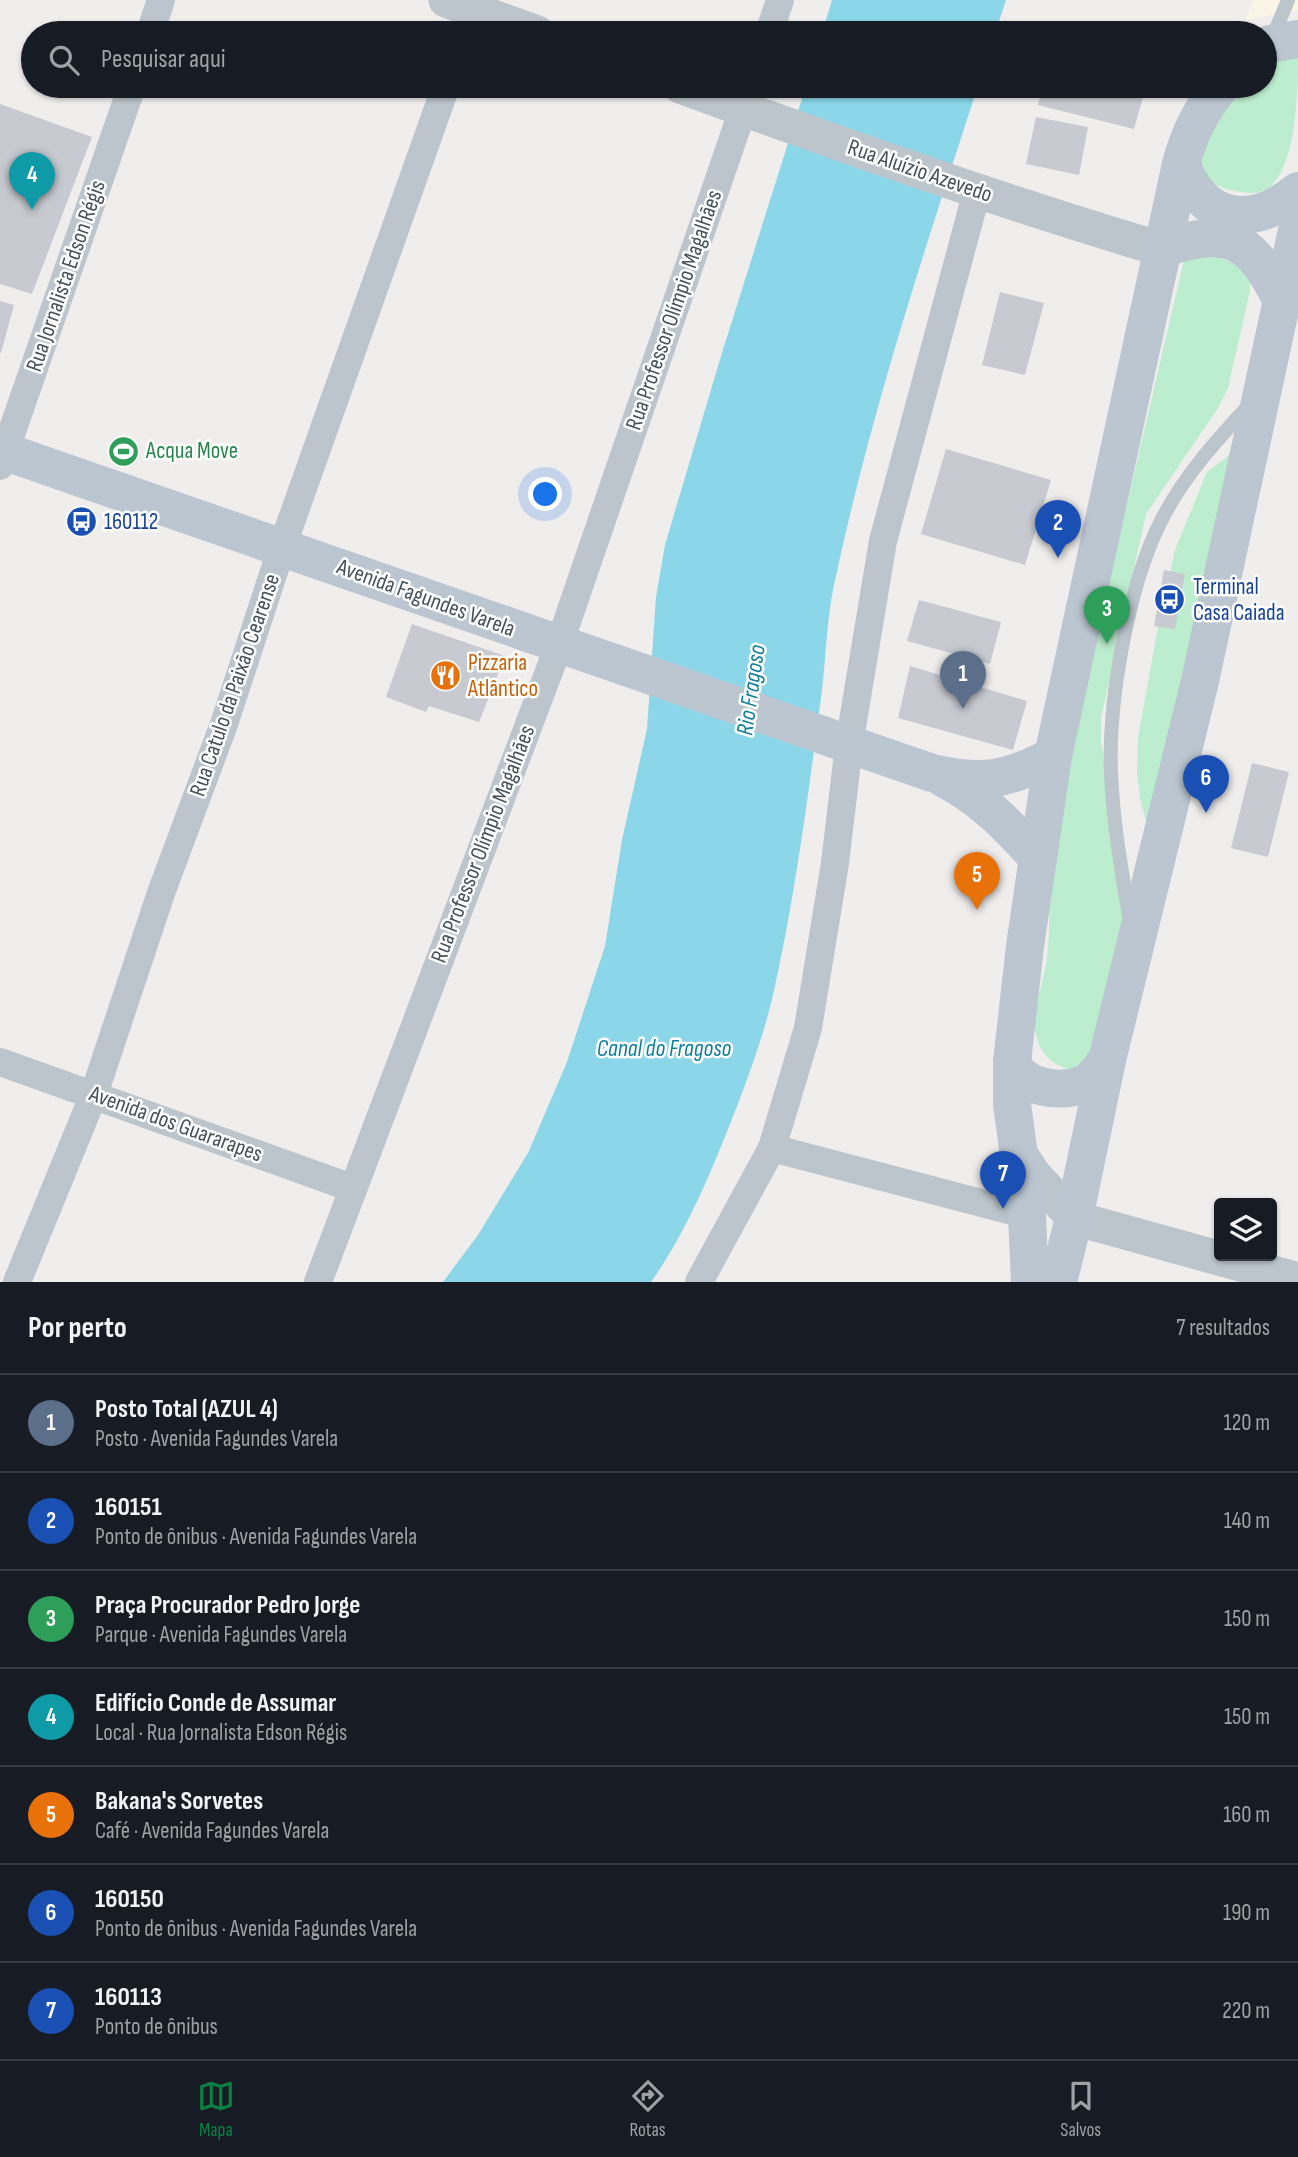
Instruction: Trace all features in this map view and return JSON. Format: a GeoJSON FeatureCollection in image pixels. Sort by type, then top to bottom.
{"type":"FeatureCollection","features":[{"type":"Feature","properties":{"kind":"main road"},"geometry":{"type":"LineString","coordinates":[[1030,1282],[1027,1214],[1012,1104],[1012,1062],[1025,946],[1053,756],[1181,164],[1188,138],[1210,98]]}},
{"type":"Feature","properties":{"kind":"main road"},"geometry":{"type":"LineString","coordinates":[[1181,164],[1188,183],[1202,200],[1220,211],[1241,216],[1263,213],[1282,204],[1298,191]]}},
{"type":"Feature","properties":{"kind":"main road"},"geometry":{"type":"LineString","coordinates":[[1058,1282],[1134,945],[1200,681],[1298,226]]}},
{"type":"Feature","properties":{"kind":"main road"},"geometry":{"type":"LineString","coordinates":[[1161,249],[1187,240],[1224,238],[1241,246],[1258,259],[1281,299]]}},
{"type":"Feature","properties":{"kind":"main road","name":"Avenida Fagundes Varela"},"geometry":{"type":"LineString","coordinates":[[2,456],[282,547],[932,773],[967,780],[988,779],[1018,772],[1053,756]]}},
{"type":"Feature","properties":{"kind":"main road","name":"Avenida Fagundes Varela"},"geometry":{"type":"LineString","coordinates":[[932,773],[969,792],[991,809],[1038,858]]}},
{"type":"Feature","properties":{"kind":"main road"},"geometry":{"type":"LineString","coordinates":[[1012,1062],[1015,1071],[1027,1081],[1060,1088],[1089,1081],[1107,1060]]}},
{"type":"Feature","properties":{"kind":"street"},"geometry":{"type":"LineString","coordinates":[[154,21],[161,0]]}},
{"type":"Feature","properties":{"kind":"street"},"geometry":{"type":"LineString","coordinates":[[772,21],[780,0]]}},
{"type":"Feature","properties":{"kind":"street"},"geometry":{"type":"LineString","coordinates":[[465,11],[498,21]]}},
{"type":"Feature","properties":{"kind":"street","name":"Rua Jornalista Edson Régis"},"geometry":{"type":"LineString","coordinates":[[2,456],[128,98]]}},
{"type":"Feature","properties":{"kind":"street","name":"Rua Catulo da Paixão Cearense"},"geometry":{"type":"LineString","coordinates":[[16,1282],[94,1094],[161,893],[223,724],[282,547],[442,98]]}},
{"type":"Feature","properties":{"kind":"street","name":"Rua Professor Olímpio Magalhães"},"geometry":{"type":"LineString","coordinates":[[318,1282],[559,645],[747,98]]}},
{"type":"Feature","properties":{"kind":"street","name":"Rua Aluízio Azevedo"},"geometry":{"type":"LineString","coordinates":[[748,98],[789,126],[1069,222],[1161,249]]}},
{"type":"Feature","properties":{"kind":"street"},"geometry":{"type":"LineString","coordinates":[[699,1282],[772,1148],[808,1028],[835,863],[835,740],[883,541],[977,191]]}},
{"type":"Feature","properties":{"kind":"street","name":"Avenida dos Guararapes"},"geometry":{"type":"LineString","coordinates":[[0,1062],[352,1188]]}},
{"type":"Feature","properties":{"kind":"street"},"geometry":{"type":"LineString","coordinates":[[772,1148],[1027,1214]]}},
{"type":"Feature","properties":{"kind":"street"},"geometry":{"type":"LineString","coordinates":[[1019,1152],[1034,1175],[1074,1218],[1298,1280]]}},
{"type":"Feature","properties":{"kind":"lane"},"geometry":{"type":"LineString","coordinates":[[1277,43],[1288,0]]}},
{"type":"Feature","properties":{"kind":"lane"},"geometry":{"type":"LineString","coordinates":[[1134,945],[1117,840],[1111,771],[1118,676],[1132,605],[1159,524],[1183,483],[1262,390]]}},
{"type":"Feature","properties":{"kind":"shaded area"},"geometry":{"type":"Polygon","coordinates":[[[1254,0],[1298,0],[1298,10],[1245,20],[1254,0]]]}},
{"type":"Feature","properties":{"kind":"green space"},"geometry":{"type":"Polygon","coordinates":[[[1298,51],[1296,114],[1287,159],[1278,177],[1267,189],[1251,193],[1222,188],[1196,173],[1225,98],[1277,98],[1277,56],[1298,51]]]}},
{"type":"Feature","properties":{"kind":"green space"},"geometry":{"type":"Polygon","coordinates":[[[1195,246],[1250,271],[1250,291],[1228,388],[1218,408],[1146,514],[1101,718],[1101,743],[1127,856],[1134,911],[1112,1023],[1076,1072],[1062,1067],[1045,1055],[1038,1043],[1035,1026],[1036,1006],[1047,957],[1056,825],[1101,616],[1184,260],[1195,246]]]}},
{"type":"Feature","properties":{"kind":"green space"},"geometry":{"type":"Polygon","coordinates":[[[1238,436],[1153,849],[1140,798],[1137,773],[1138,737],[1160,617],[1175,550],[1207,472],[1228,456],[1238,436]]]}},
{"type":"Feature","properties":{"kind":"water"},"geometry":{"type":"Polygon","coordinates":[[[832,0],[1006,0],[999,21],[826,21],[832,0]]]}},
{"type":"Feature","properties":{"kind":"water","name":"Canal do Fragoso"},"geometry":{"type":"Polygon","coordinates":[[[802,98],[974,98],[899,334],[848,522],[831,599],[806,809],[773,995],[742,1092],[705,1183],[681,1234],[651,1282],[443,1282],[478,1235],[528,1153],[567,1062],[605,946],[622,840],[647,729],[656,597],[665,545],[802,98]]]}},
{"type":"Feature","properties":{"kind":"building"},"geometry":{"type":"Polygon","coordinates":[[[1040,98],[1143,98],[1134,129],[1038,105],[1040,98]]]}},
{"type":"Feature","properties":{"kind":"building"},"geometry":{"type":"Polygon","coordinates":[[[0,104],[92,137],[32,294],[0,284],[0,104]]]}},
{"type":"Feature","properties":{"kind":"building"},"geometry":{"type":"Polygon","coordinates":[[[1036,117],[1088,127],[1079,175],[1026,164],[1036,117]]]}},
{"type":"Feature","properties":{"kind":"building"},"geometry":{"type":"Polygon","coordinates":[[[1000,292],[1044,303],[1025,375],[982,365],[1000,292]]]}},
{"type":"Feature","properties":{"kind":"building"},"geometry":{"type":"Polygon","coordinates":[[[0,301],[14,305],[1,353],[0,353],[0,301]]]}},
{"type":"Feature","properties":{"kind":"building"},"geometry":{"type":"Polygon","coordinates":[[[946,449],[1051,480],[1025,565],[921,534],[946,449]]]}},
{"type":"Feature","properties":{"kind":"building","name":"Terminal Casa Caiada"},"geometry":{"type":"Polygon","coordinates":[[[1164,570],[1185,574],[1175,629],[1154,626],[1164,570]]]}},
{"type":"Feature","properties":{"kind":"building"},"geometry":{"type":"Polygon","coordinates":[[[919,600],[1001,622],[990,664],[907,641],[919,600]]]}},
{"type":"Feature","properties":{"kind":"building","name":"Pizzaria Atlântico"},"geometry":{"type":"Polygon","coordinates":[[[412,624],[505,656],[479,722],[429,706],[426,712],[386,697],[412,624]]]}},
{"type":"Feature","properties":{"kind":"building"},"geometry":{"type":"Polygon","coordinates":[[[910,666],[1027,701],[1013,750],[898,718],[910,666]]]}},
{"type":"Feature","properties":{"kind":"building"},"geometry":{"type":"Polygon","coordinates":[[[1252,763],[1289,772],[1268,857],[1231,848],[1252,763]]]}},
{"type":"Feature","properties":{"kind":"place","name":"Edifício Conde de Assumar"},"geometry":{"type":"Point","coordinates":[32,210]}},
{"type":"Feature","properties":{"kind":"place","name":"Acqua Move"},"geometry":{"type":"Point","coordinates":[123,451]}},
{"type":"Feature","properties":{"kind":"place","name":"160112"},"geometry":{"type":"Point","coordinates":[81,522]}},
{"type":"Feature","properties":{"kind":"place","name":"160151"},"geometry":{"type":"Point","coordinates":[1058,558]}},
{"type":"Feature","properties":{"kind":"place","name":"Terminal Casa Caiada"},"geometry":{"type":"Point","coordinates":[1170,600]}},
{"type":"Feature","properties":{"kind":"place","name":"Praça Procurador Pedro Jorge"},"geometry":{"type":"Point","coordinates":[1107,644]}},
{"type":"Feature","properties":{"kind":"place","name":"Pizzaria Atlântico"},"geometry":{"type":"Point","coordinates":[445,676]}},
{"type":"Feature","properties":{"kind":"place","name":"Posto Total (AZUL 4)"},"geometry":{"type":"Point","coordinates":[963,709]}},
{"type":"Feature","properties":{"kind":"place","name":"160150"},"geometry":{"type":"Point","coordinates":[1206,813]}},
{"type":"Feature","properties":{"kind":"place","name":"Bakana's Sorvetes"},"geometry":{"type":"Point","coordinates":[977,910]}},
{"type":"Feature","properties":{"kind":"place","name":"160113"},"geometry":{"type":"Point","coordinates":[1003,1209]}},
{"type":"Feature","properties":{"kind":"water label","name":"Rio Fragoso"},"geometry":{"type":"Point","coordinates":[751,690]}}]}
